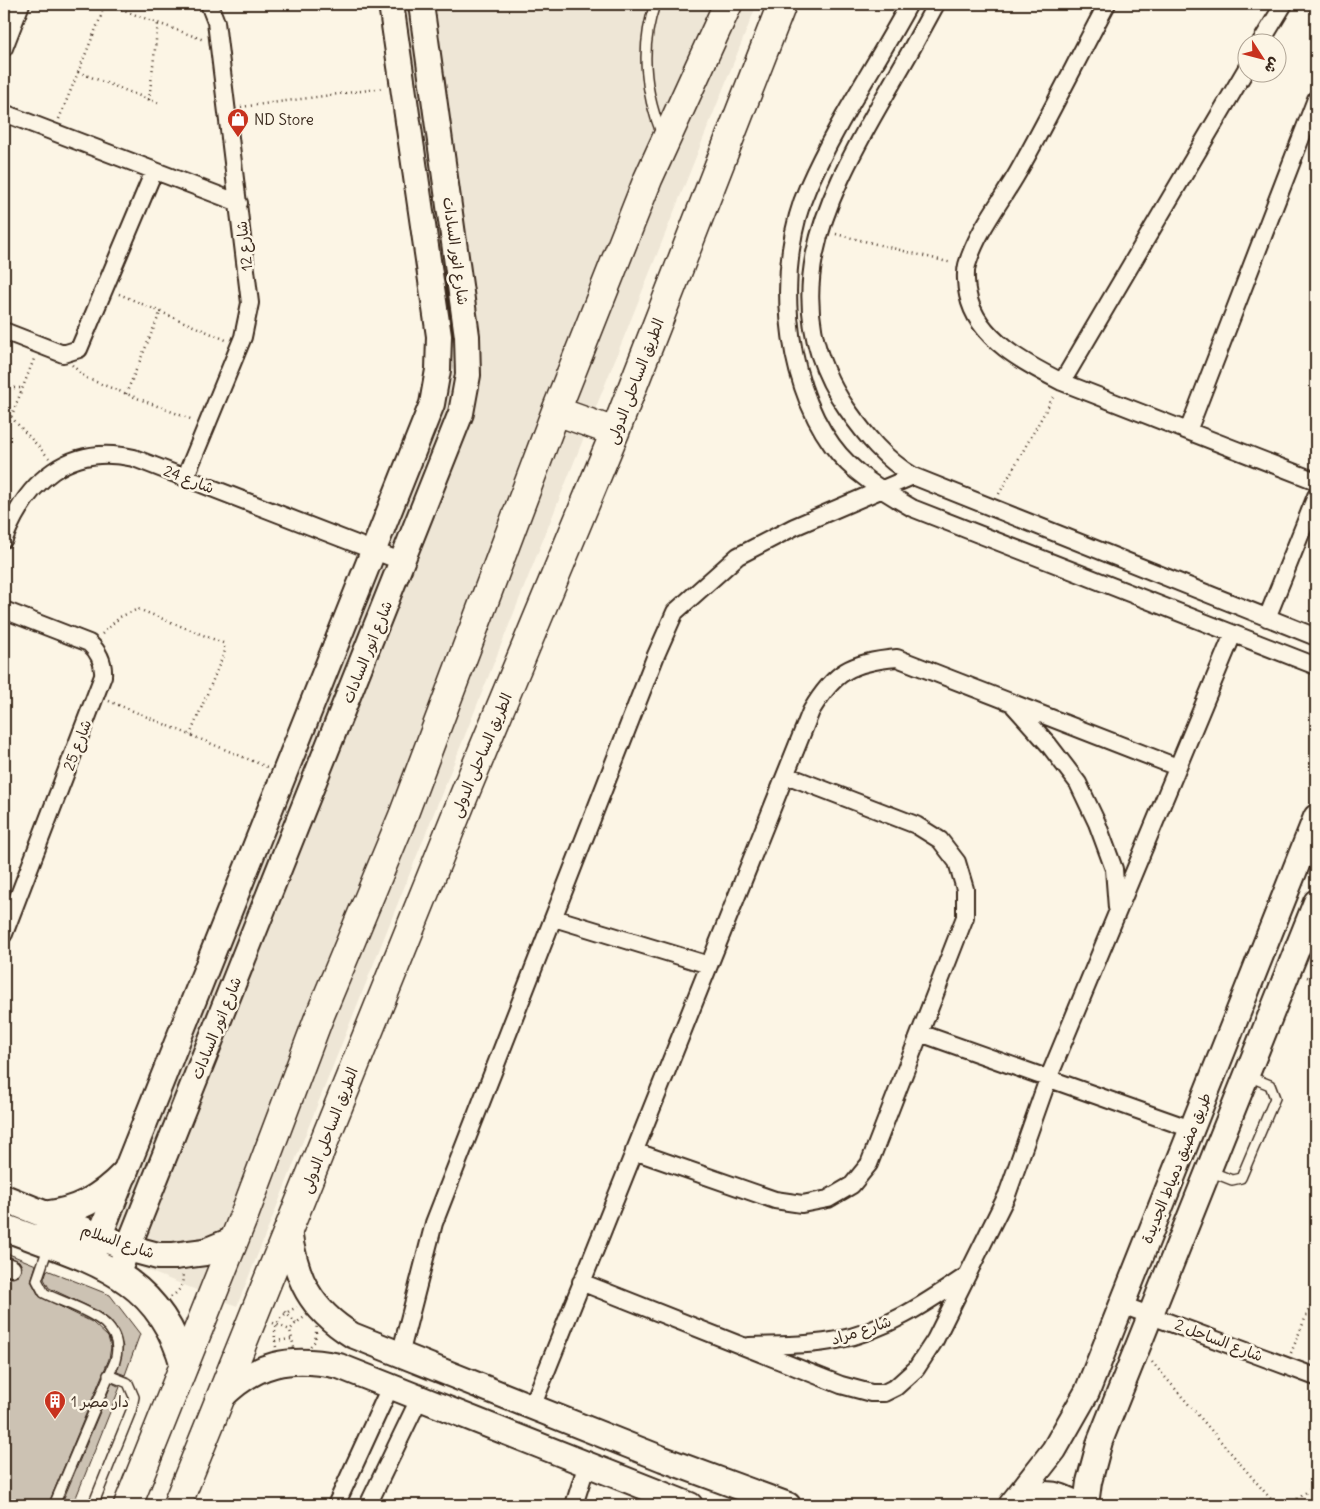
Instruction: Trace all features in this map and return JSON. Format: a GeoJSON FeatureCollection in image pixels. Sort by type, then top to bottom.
{"type":"FeatureCollection","features":[{"type":"Feature","properties":{"kind":"highway"},"geometry":{"type":"LineString","coordinates":[[128,1505],[234,1240],[318,1020],[406,808],[556,411],[664,142],[728,4]]}},
{"type":"Feature","properties":{"kind":"highway","name":"الطريق الساحلى الدولى"},"geometry":{"type":"LineString","coordinates":[[177,1505],[289,1231],[364,1040],[615,432],[782,4]]}},
{"type":"Feature","properties":{"kind":"highway"},"geometry":{"type":"LineString","coordinates":[[556,411],[615,432]]}},
{"type":"Feature","properties":{"kind":"main road","name":"شارع انور السادات"},"geometry":{"type":"LineString","coordinates":[[89,1261],[426,420],[438,370],[437,319],[391,4]]}},
{"type":"Feature","properties":{"kind":"main road","name":"شارع انور السادات"},"geometry":{"type":"LineString","coordinates":[[118,1274],[455,432],[468,375],[467,336],[421,4]]}},
{"type":"Feature","properties":{"kind":"main road"},"geometry":{"type":"LineString","coordinates":[[401,81],[431,70]]}},
{"type":"Feature","properties":{"kind":"main road","name":"طريق مضيق دمياط الجديدة"},"geometry":{"type":"LineString","coordinates":[[1012,1505],[1039,1471],[1077,1412],[1122,1305],[1316,817]]}},
{"type":"Feature","properties":{"kind":"main road"},"geometry":{"type":"LineString","coordinates":[[234,900],[264,910]]}},
{"type":"Feature","properties":{"kind":"main road","name":"طريق مضيق دمياط الجديدة"},"geometry":{"type":"LineString","coordinates":[[1086,1505],[1089,1482],[1100,1441],[1316,902]]}},
{"type":"Feature","properties":{"kind":"main road"},"geometry":{"type":"LineString","coordinates":[[44,1214],[74,1209],[88,1203],[101,1195],[124,1174]]}},
{"type":"Feature","properties":{"kind":"main road","name":"شارع السلام"},"geometry":{"type":"LineString","coordinates":[[4,1198],[128,1248],[158,1256],[182,1256],[204,1252],[234,1240]]}},
{"type":"Feature","properties":{"kind":"main road","name":"شارع السلام"},"geometry":{"type":"LineString","coordinates":[[4,1227],[118,1274],[142,1291],[156,1306],[175,1338],[184,1366]]}},
{"type":"Feature","properties":{"kind":"main road"},"geometry":{"type":"LineString","coordinates":[[289,1231],[299,1276],[315,1304],[338,1327],[352,1335],[532,1407],[788,1505]]}},
{"type":"Feature","properties":{"kind":"main road"},"geometry":{"type":"LineString","coordinates":[[220,1399],[237,1382],[284,1356],[339,1366],[690,1505]]}},
{"type":"Feature","properties":{"kind":"main road"},"geometry":{"type":"LineString","coordinates":[[1012,1505],[1029,1496],[1047,1494],[1064,1498],[1076,1505]]}},
{"type":"Feature","properties":{"kind":"street"},"geometry":{"type":"LineString","coordinates":[[4,48],[21,4]]}},
{"type":"Feature","properties":{"kind":"street","name":"شارع 12"},"geometry":{"type":"LineString","coordinates":[[185,478],[239,346],[246,327],[250,303],[216,22],[210,4]]}},
{"type":"Feature","properties":{"kind":"street"},"geometry":{"type":"LineString","coordinates":[[214,4],[216,22]]}},
{"type":"Feature","properties":{"kind":"street"},"geometry":{"type":"LineString","coordinates":[[909,4],[823,155],[807,188],[797,223],[788,301],[791,342],[801,383],[818,421],[832,446],[880,489],[912,508],[1316,666]]}},
{"type":"Feature","properties":{"kind":"street"},"geometry":{"type":"LineString","coordinates":[[936,4],[845,166],[820,230],[812,264],[810,298],[814,332],[823,364],[838,395],[857,423],[883,455],[912,476],[1316,637]]}},
{"type":"Feature","properties":{"kind":"street"},"geometry":{"type":"LineString","coordinates":[[1107,4],[1019,171],[976,241],[966,267],[968,295],[979,321],[1001,345],[1028,365],[1062,382],[1316,481]]}},
{"type":"Feature","properties":{"kind":"street"},"geometry":{"type":"LineString","coordinates":[[1267,32],[1284,4]]}},
{"type":"Feature","properties":{"kind":"street"},"geometry":{"type":"LineString","coordinates":[[1062,382],[1239,82]]}},
{"type":"Feature","properties":{"kind":"street"},"geometry":{"type":"LineString","coordinates":[[1188,431],[1316,99]]}},
{"type":"Feature","properties":{"kind":"street"},"geometry":{"type":"LineString","coordinates":[[4,113],[238,203]]}},
{"type":"Feature","properties":{"kind":"street"},"geometry":{"type":"LineString","coordinates":[[4,332],[40,346],[69,354],[79,349],[154,171]]}},
{"type":"Feature","properties":{"kind":"street","name":"شارع 24"},"geometry":{"type":"LineString","coordinates":[[4,539],[24,498],[40,481],[58,468],[90,456],[112,454],[134,458],[403,562]]}},
{"type":"Feature","properties":{"kind":"street"},"geometry":{"type":"LineString","coordinates":[[400,1355],[434,1223],[675,612],[738,556],[794,526],[912,476]]}},
{"type":"Feature","properties":{"kind":"street"},"geometry":{"type":"LineString","coordinates":[[1267,618],[1316,496]]}},
{"type":"Feature","properties":{"kind":"street"},"geometry":{"type":"LineString","coordinates":[[4,610],[82,639],[94,648]]}},
{"type":"Feature","properties":{"kind":"street"},"geometry":{"type":"LineString","coordinates":[[582,1282],[742,1347],[871,1394],[884,1393],[896,1388],[916,1369],[936,1340],[1007,1195],[1048,1078],[1233,634]]}},
{"type":"Feature","properties":{"kind":"street","name":"شارع 25"},"geometry":{"type":"LineString","coordinates":[[4,934],[103,676],[104,668],[94,648]]}},
{"type":"Feature","properties":{"kind":"street"},"geometry":{"type":"LineString","coordinates":[[532,1407],[811,711],[825,688],[845,671],[870,660],[897,658],[1177,768]]}},
{"type":"Feature","properties":{"kind":"street"},"geometry":{"type":"LineString","coordinates":[[1011,702],[1049,745],[1078,783],[1114,869],[1117,912]]}},
{"type":"Feature","properties":{"kind":"street"},"geometry":{"type":"LineString","coordinates":[[634,1151],[775,1200],[802,1204],[828,1198],[852,1185],[869,1164],[965,917],[965,889],[957,862],[940,840],[916,825],[786,775]]}},
{"type":"Feature","properties":{"kind":"street"},"geometry":{"type":"LineString","coordinates":[[554,918],[709,965]]}},
{"type":"Feature","properties":{"kind":"street"},"geometry":{"type":"LineString","coordinates":[[920,1033],[1191,1129]]}},
{"type":"Feature","properties":{"kind":"street","name":"شارع مراد"},"geometry":{"type":"LineString","coordinates":[[742,1347],[837,1340],[885,1325],[927,1303],[968,1275]]}},
{"type":"Feature","properties":{"kind":"street","name":"شارع الساحل 2"},"geometry":{"type":"LineString","coordinates":[[1122,1305],[1151,1314],[1316,1377]]}},
{"type":"Feature","properties":{"kind":"street"},"geometry":{"type":"LineString","coordinates":[[336,1505],[391,1385]]}},
{"type":"Feature","properties":{"kind":"street"},"geometry":{"type":"LineString","coordinates":[[368,1505],[420,1397]]}},
{"type":"Feature","properties":{"kind":"street"},"geometry":{"type":"LineString","coordinates":[[574,1505],[587,1464]]}},
{"type":"Feature","properties":{"kind":"lane"},"geometry":{"type":"LineString","coordinates":[[655,4],[648,33],[647,77],[650,100],[664,142]]}},
{"type":"Feature","properties":{"kind":"lane"},"geometry":{"type":"LineString","coordinates":[[1209,1171],[1232,1180],[1241,1178],[1275,1098],[1270,1085],[1247,1075]]}},
{"type":"Feature","properties":{"kind":"lane"},"geometry":{"type":"LineString","coordinates":[[50,1245],[37,1280],[40,1289],[44,1293],[101,1319],[111,1327],[115,1338],[116,1355],[54,1505]]}},
{"type":"Feature","properties":{"kind":"lane"},"geometry":{"type":"LineString","coordinates":[[93,1505],[131,1410],[134,1397],[128,1383],[108,1375]]}},
{"type":"Feature","properties":{"kind":"path"},"geometry":{"type":"LineString","coordinates":[[54,132],[106,4],[219,46]]}},
{"type":"Feature","properties":{"kind":"path"},"geometry":{"type":"LineString","coordinates":[[149,100],[158,23]]}},
{"type":"Feature","properties":{"kind":"path"},"geometry":{"type":"LineString","coordinates":[[78,72],[158,104]]}},
{"type":"Feature","properties":{"kind":"path"},"geometry":{"type":"LineString","coordinates":[[227,108],[401,81]]}},
{"type":"Feature","properties":{"kind":"path"},"geometry":{"type":"LineString","coordinates":[[820,230],[966,267]]}},
{"type":"Feature","properties":{"kind":"path"},"geometry":{"type":"LineString","coordinates":[[106,288],[239,346]]}},
{"type":"Feature","properties":{"kind":"path"},"geometry":{"type":"LineString","coordinates":[[126,394],[161,312]]}},
{"type":"Feature","properties":{"kind":"path"},"geometry":{"type":"LineString","coordinates":[[4,435],[40,346]]}},
{"type":"Feature","properties":{"kind":"path"},"geometry":{"type":"LineString","coordinates":[[69,354],[74,368],[81,375],[206,426]]}},
{"type":"Feature","properties":{"kind":"path"},"geometry":{"type":"LineString","coordinates":[[991,509],[1062,382]]}},
{"type":"Feature","properties":{"kind":"path"},"geometry":{"type":"LineString","coordinates":[[4,388],[22,388]]}},
{"type":"Feature","properties":{"kind":"path"},"geometry":{"type":"LineString","coordinates":[[11,417],[58,468]]}},
{"type":"Feature","properties":{"kind":"path"},"geometry":{"type":"LineString","coordinates":[[94,648],[102,634],[112,623],[138,609],[220,640],[225,651],[190,735]]}},
{"type":"Feature","properties":{"kind":"path"},"geometry":{"type":"LineString","coordinates":[[96,696],[284,774]]}},
{"type":"Feature","properties":{"kind":"path"},"geometry":{"type":"LineString","coordinates":[[156,1306],[179,1291],[182,1284],[182,1256]]}},
{"type":"Feature","properties":{"kind":"path"},"geometry":{"type":"LineString","coordinates":[[1286,1366],[1316,1292]]}},
{"type":"Feature","properties":{"kind":"path"},"geometry":{"type":"LineString","coordinates":[[284,1356],[275,1324],[286,1312],[315,1304]]}},
{"type":"Feature","properties":{"kind":"path"},"geometry":{"type":"LineString","coordinates":[[284,1356],[291,1339],[290,1330],[315,1304]]}},
{"type":"Feature","properties":{"kind":"path"},"geometry":{"type":"LineString","coordinates":[[284,1356],[315,1340],[315,1304]]}},
{"type":"Feature","properties":{"kind":"path"},"geometry":{"type":"LineString","coordinates":[[286,1312],[296,1323]]}},
{"type":"Feature","properties":{"kind":"path"},"geometry":{"type":"LineString","coordinates":[[284,1356],[291,1339]]}},
{"type":"Feature","properties":{"kind":"path"},"geometry":{"type":"LineString","coordinates":[[1138,1346],[1276,1505]]}},
{"type":"Feature","properties":{"kind":"path"},"geometry":{"type":"LineString","coordinates":[[1289,1505],[1316,1485]]}},
{"type":"Feature","properties":{"kind":"shaded area"},"geometry":{"type":"Polygon","coordinates":[[[404,4],[757,4],[237,1306],[108,1255],[446,397],[454,350],[453,323],[404,4]]]}},
{"type":"Feature","properties":{"kind":"building","name":"دار مصر 1"},"geometry":{"type":"Polygon","coordinates":[[[4,1252],[36,1265],[31,1281],[39,1296],[92,1322],[108,1337],[111,1347],[109,1359],[48,1505],[4,1505],[4,1276],[13,1278],[18,1276],[22,1267],[19,1261],[4,1255],[4,1252]]]}},
{"type":"Feature","properties":{"kind":"building"},"geometry":{"type":"Polygon","coordinates":[[[47,1270],[110,1295],[140,1334],[125,1375],[117,1372],[123,1347],[118,1331],[110,1320],[98,1311],[49,1288],[44,1279],[47,1270]]]}},
{"type":"Feature","properties":{"kind":"building"},"geometry":{"type":"Polygon","coordinates":[[[112,1383],[120,1387],[73,1505],[61,1505],[112,1383]]]}},
{"type":"Feature","properties":{"kind":"place","name":"ND Store"},"geometry":{"type":"Point","coordinates":[238,138]}},
{"type":"Feature","properties":{"kind":"place","name":"دار مصر 1"},"geometry":{"type":"Point","coordinates":[55,1420]}}]}
